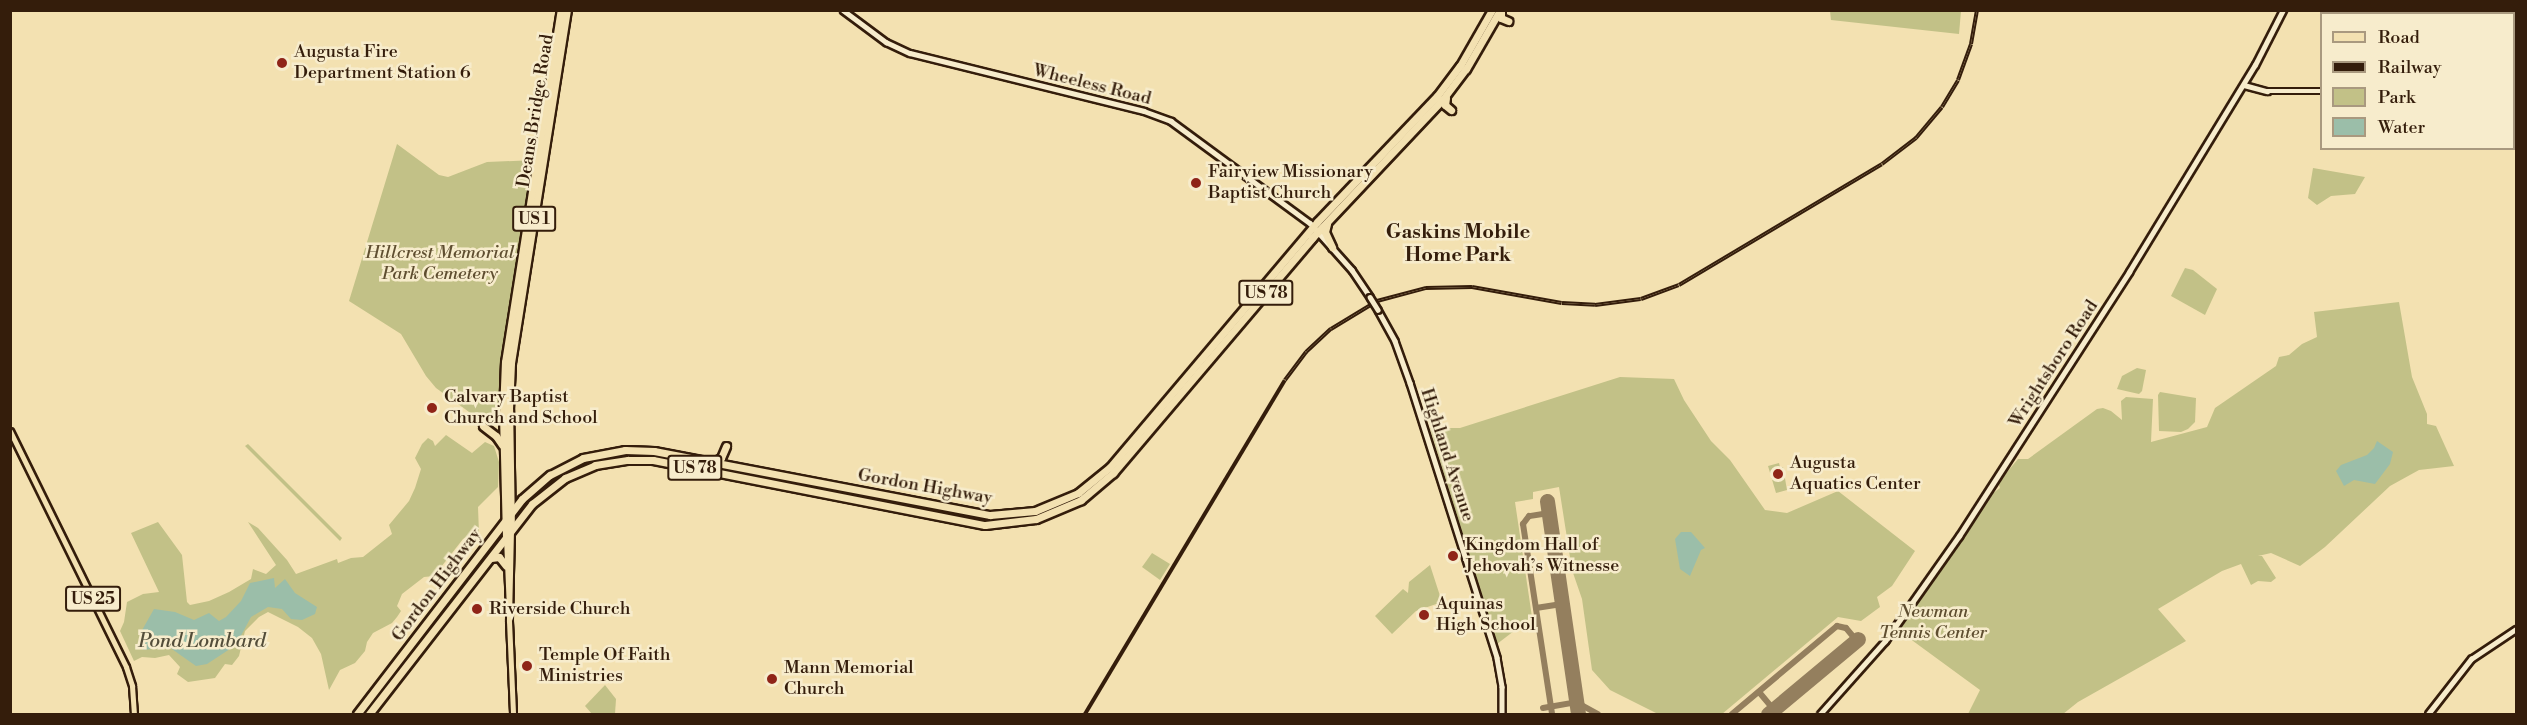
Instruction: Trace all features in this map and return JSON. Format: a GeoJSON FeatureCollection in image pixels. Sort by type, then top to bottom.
{"type":"FeatureCollection","features":[{"type":"Feature","properties":{"kind":"highway","name":"Deans Bridge Road"},"geometry":{"type":"LineString","coordinates":[[507,455],[503,413],[507,350],[561,10]]}},
{"type":"Feature","properties":{"kind":"highway","name":"Deans Bridge Road"},"geometry":{"type":"LineString","coordinates":[[506,537],[511,363],[567,10]]}},
{"type":"Feature","properties":{"kind":"highway","name":"Gordon Highway"},"geometry":{"type":"LineString","coordinates":[[357,714],[508,516],[531,490],[568,464],[583,458],[617,451],[650,450],[974,514],[1011,515],[1048,508],[1085,489],[1110,466],[1316,229],[1450,80],[1492,10]]}},
{"type":"Feature","properties":{"kind":"highway"},"geometry":{"type":"LineString","coordinates":[[1500,10],[1501,18],[1508,21]]}},
{"type":"Feature","properties":{"kind":"highway","name":"Gordon Highway"},"geometry":{"type":"LineString","coordinates":[[369,714],[538,498],[565,478],[603,463],[640,460],[981,524],[1019,522],[1059,512],[1088,495],[1113,473],[1316,229],[1330,218],[1449,93],[1473,59],[1500,10]]}},
{"type":"Feature","properties":{"kind":"highway"},"geometry":{"type":"LineString","coordinates":[[1476,20],[1481,30]]}},
{"type":"Feature","properties":{"kind":"highway"},"geometry":{"type":"LineString","coordinates":[[1449,93],[1445,105],[1451,110]]}},
{"type":"Feature","properties":{"kind":"highway"},"geometry":{"type":"LineString","coordinates":[[1405,115],[1411,120],[1409,126]]}},
{"type":"Feature","properties":{"kind":"highway"},"geometry":{"type":"LineString","coordinates":[[1330,218],[1325,232],[1332,247]]}},
{"type":"Feature","properties":{"kind":"highway"},"geometry":{"type":"LineString","coordinates":[[503,413],[500,422],[487,426],[499,438],[507,455]]}},
{"type":"Feature","properties":{"kind":"highway"},"geometry":{"type":"LineString","coordinates":[[712,462],[719,461],[726,446]]}},
{"type":"Feature","properties":{"kind":"highway"},"geometry":{"type":"LineString","coordinates":[[565,478],[586,471],[593,475]]}},
{"type":"Feature","properties":{"kind":"highway"},"geometry":{"type":"LineString","coordinates":[[739,485],[746,479]]}},
{"type":"Feature","properties":{"kind":"highway"},"geometry":{"type":"LineString","coordinates":[[507,492],[523,494],[531,490]]}},
{"type":"Feature","properties":{"kind":"highway","name":"US 1"},"geometry":{"type":"LineString","coordinates":[[484,547],[498,522],[507,492]]}},
{"type":"Feature","properties":{"kind":"highway","name":"Deans Bridge Road"},"geometry":{"type":"LineString","coordinates":[[508,516],[511,530]]}},
{"type":"Feature","properties":{"kind":"highway"},"geometry":{"type":"LineString","coordinates":[[487,562],[497,556],[506,566]]}},
{"type":"Feature","properties":{"kind":"main road","name":"Wheeless Road"},"geometry":{"type":"LineString","coordinates":[[843,10],[885,42],[910,53],[1144,111],[1171,122],[1185,129],[1316,229]]}},
{"type":"Feature","properties":{"kind":"main road","name":"Wrightsboro Road"},"geometry":{"type":"LineString","coordinates":[[1820,714],[1885,641],[1959,536],[2129,272],[2244,85],[2283,10]]}},
{"type":"Feature","properties":{"kind":"main road"},"geometry":{"type":"LineString","coordinates":[[2244,85],[2267,91],[2320,91]]}},
{"type":"Feature","properties":{"kind":"main road","name":"Highland Avenue"},"geometry":{"type":"LineString","coordinates":[[1316,229],[1352,270],[1395,341],[1497,658],[1502,687],[1502,714]]}},
{"type":"Feature","properties":{"kind":"main road","name":"US 25"},"geometry":{"type":"LineString","coordinates":[[10,431],[121,655],[130,679],[134,714]]}},
{"type":"Feature","properties":{"kind":"main road","name":"Deans Bridge Road"},"geometry":{"type":"LineString","coordinates":[[509,611],[511,530]]}},
{"type":"Feature","properties":{"kind":"main road","name":"Deans Bridge Road"},"geometry":{"type":"LineString","coordinates":[[506,537],[513,714]]}},
{"type":"Feature","properties":{"kind":"main road"},"geometry":{"type":"LineString","coordinates":[[2428,714],[2471,659],[2517,629]]}},
{"type":"Feature","properties":{"kind":"green space"},"geometry":{"type":"Polygon","coordinates":[[[1830,10],[1961,11],[1959,34],[1831,20],[1830,10]]]}},
{"type":"Feature","properties":{"kind":"green space","name":"Hillcrest Memorial Park Cemetery"},"geometry":{"type":"Polygon","coordinates":[[[397,144],[439,175],[448,177],[487,162],[535,160],[499,376],[499,413],[487,425],[436,388],[426,376],[401,334],[349,301],[397,144]]]}},
{"type":"Feature","properties":{"kind":"green space"},"geometry":{"type":"Polygon","coordinates":[[[2313,168],[2365,177],[2355,194],[2331,196],[2317,205],[2308,198],[2313,168]]]}},
{"type":"Feature","properties":{"kind":"green space"},"geometry":{"type":"Polygon","coordinates":[[[2185,268],[2193,270],[2217,289],[2205,315],[2171,296],[2185,268]]]}},
{"type":"Feature","properties":{"kind":"green space","name":"Newman Tennis Center"},"geometry":{"type":"Polygon","coordinates":[[[2399,302],[2412,377],[2427,414],[2427,424],[2436,426],[2454,466],[2419,470],[2390,486],[2325,547],[2300,566],[2271,553],[2258,556],[2262,556],[2276,578],[2271,582],[2258,581],[2251,585],[2241,564],[2222,571],[2158,609],[2186,641],[2078,702],[2063,714],[1968,714],[1980,690],[1898,630],[1955,551],[1989,496],[2000,488],[2003,477],[2018,459],[2028,459],[2097,409],[2103,408],[2111,411],[2122,420],[2121,401],[2126,397],[2153,399],[2151,442],[2207,427],[2215,408],[2276,366],[2279,357],[2289,355],[2302,344],[2317,337],[2314,312],[2399,302]]]}},
{"type":"Feature","properties":{"kind":"green space"},"geometry":{"type":"Polygon","coordinates":[[[2137,368],[2146,370],[2142,391],[2139,394],[2117,389],[2122,376],[2137,368]]]}},
{"type":"Feature","properties":{"kind":"green space"},"geometry":{"type":"Polygon","coordinates":[[[1620,377],[1674,379],[1684,400],[1711,441],[1730,460],[1765,510],[1787,513],[1838,491],[1915,551],[1892,586],[1877,597],[1880,607],[1861,621],[1838,617],[1722,714],[1658,714],[1610,690],[1592,670],[1582,599],[1572,570],[1559,487],[1533,492],[1533,499],[1515,502],[1532,617],[1497,644],[1430,428],[1460,428],[1620,377]]]}},
{"type":"Feature","properties":{"kind":"green space"},"geometry":{"type":"Polygon","coordinates":[[[2160,392],[2196,398],[2195,422],[2188,429],[2181,432],[2159,431],[2158,395],[2160,392]]]}},
{"type":"Feature","properties":{"kind":"green space"},"geometry":{"type":"Polygon","coordinates":[[[446,435],[472,453],[485,442],[494,446],[499,462],[498,487],[478,507],[479,533],[476,538],[469,535],[463,539],[434,576],[424,577],[402,594],[397,606],[401,611],[397,617],[392,623],[373,633],[367,642],[365,651],[355,663],[340,670],[329,690],[321,654],[312,638],[298,627],[268,612],[259,617],[245,631],[239,656],[232,665],[225,664],[215,678],[188,682],[177,674],[180,667],[169,655],[155,658],[142,657],[134,661],[120,631],[127,602],[143,594],[159,592],[131,533],[158,522],[182,555],[187,602],[190,605],[209,601],[229,592],[251,579],[253,569],[266,574],[276,565],[248,522],[258,528],[287,560],[296,574],[337,559],[338,563],[351,558],[363,557],[392,534],[389,525],[409,501],[415,488],[421,469],[415,458],[422,444],[428,438],[435,446],[446,435]]]}},
{"type":"Feature","properties":{"kind":"green space"},"geometry":{"type":"Polygon","coordinates":[[[248,444],[342,538],[340,541],[245,446],[248,444]]]}},
{"type":"Feature","properties":{"kind":"green space","name":"Augusta Aquatics Center"},"geometry":{"type":"Polygon","coordinates":[[[1779,463],[1780,467],[1783,467],[1787,490],[1776,493],[1768,466],[1779,463]]]}},
{"type":"Feature","properties":{"kind":"green space"},"geometry":{"type":"Polygon","coordinates":[[[1152,553],[1170,564],[1160,580],[1142,567],[1152,553]]]}},
{"type":"Feature","properties":{"kind":"green space"},"geometry":{"type":"Polygon","coordinates":[[[1430,565],[1442,602],[1416,611],[1392,634],[1375,616],[1403,589],[1408,593],[1409,582],[1430,565]]]}},
{"type":"Feature","properties":{"kind":"green space"},"geometry":{"type":"Polygon","coordinates":[[[605,685],[616,699],[615,714],[592,714],[585,706],[605,685]]]}},
{"type":"Feature","properties":{"kind":"water"},"geometry":{"type":"Polygon","coordinates":[[[2377,441],[2393,452],[2390,464],[2375,484],[2354,480],[2344,486],[2336,471],[2341,465],[2367,455],[2377,441]]]}},
{"type":"Feature","properties":{"kind":"water"},"geometry":{"type":"Polygon","coordinates":[[[1681,532],[1691,532],[1705,548],[1701,550],[1690,576],[1680,569],[1675,539],[1681,532]]]}},
{"type":"Feature","properties":{"kind":"water","name":"Pond Lombard"},"geometry":{"type":"Polygon","coordinates":[[[274,578],[275,588],[285,579],[295,593],[317,607],[315,614],[302,620],[291,619],[282,609],[268,607],[251,617],[236,645],[207,664],[196,666],[169,647],[143,650],[141,632],[154,609],[175,612],[194,620],[209,613],[219,621],[241,601],[250,583],[274,578]]]}},
{"type":"Feature","properties":{"kind":"taxiway"},"geometry":{"type":"LineString","coordinates":[[1549,513],[1529,516],[1523,524],[1552,714]]}},
{"type":"Feature","properties":{"kind":"taxiway"},"geometry":{"type":"LineString","coordinates":[[1536,608],[1562,604]]}},
{"type":"Feature","properties":{"kind":"taxiway"},"geometry":{"type":"LineString","coordinates":[[1732,714],[1837,626],[1846,628],[1856,640]]}},
{"type":"Feature","properties":{"kind":"taxiway"},"geometry":{"type":"LineString","coordinates":[[1759,692],[1774,710]]}},
{"type":"Feature","properties":{"kind":"taxiway"},"geometry":{"type":"LineString","coordinates":[[1543,708],[1576,702],[1598,714]]}},
{"type":"Feature","properties":{"kind":"runway"},"geometry":{"type":"LineString","coordinates":[[1547,501],[1578,714]]}},
{"type":"Feature","properties":{"kind":"runway"},"geometry":{"type":"LineString","coordinates":[[1768,714],[1858,639]]}},
{"type":"Feature","properties":{"kind":"railway"},"geometry":{"type":"LineString","coordinates":[[1085,714],[1285,380],[1306,352],[1331,329],[1377,301],[1426,288],[1472,287],[1562,303],[1595,305],[1641,299],[1679,285],[1882,164],[1916,138],[1942,107],[1958,80],[1971,44],[1977,10]]}},
{"type":"Feature","properties":{"kind":"place","name":"Augusta Fire Department Station 6"},"geometry":{"type":"Point","coordinates":[282,63]}},
{"type":"Feature","properties":{"kind":"place","name":"Fairview Missionary Baptist Church"},"geometry":{"type":"Point","coordinates":[1196,183]}},
{"type":"Feature","properties":{"kind":"place","name":"Calvary Baptist Church and School"},"geometry":{"type":"Point","coordinates":[432,408]}},
{"type":"Feature","properties":{"kind":"place","name":"Augusta Aquatics Center"},"geometry":{"type":"Point","coordinates":[1778,474]}},
{"type":"Feature","properties":{"kind":"place","name":"Kingdom Hall of Jehovah’s Witnesse"},"geometry":{"type":"Point","coordinates":[1453,556]}},
{"type":"Feature","properties":{"kind":"place","name":"Riverside Church"},"geometry":{"type":"Point","coordinates":[477,609]}},
{"type":"Feature","properties":{"kind":"place","name":"Aquinas High School"},"geometry":{"type":"Point","coordinates":[1424,615]}},
{"type":"Feature","properties":{"kind":"place","name":"Temple Of Faith Ministries"},"geometry":{"type":"Point","coordinates":[527,666]}},
{"type":"Feature","properties":{"kind":"place","name":"Mann Memorial Church"},"geometry":{"type":"Point","coordinates":[772,679]}},
{"type":"Feature","properties":{"kind":"district","name":"Gaskins Mobile Home Park"},"geometry":{"type":"Point","coordinates":[1458,244]}}]}
